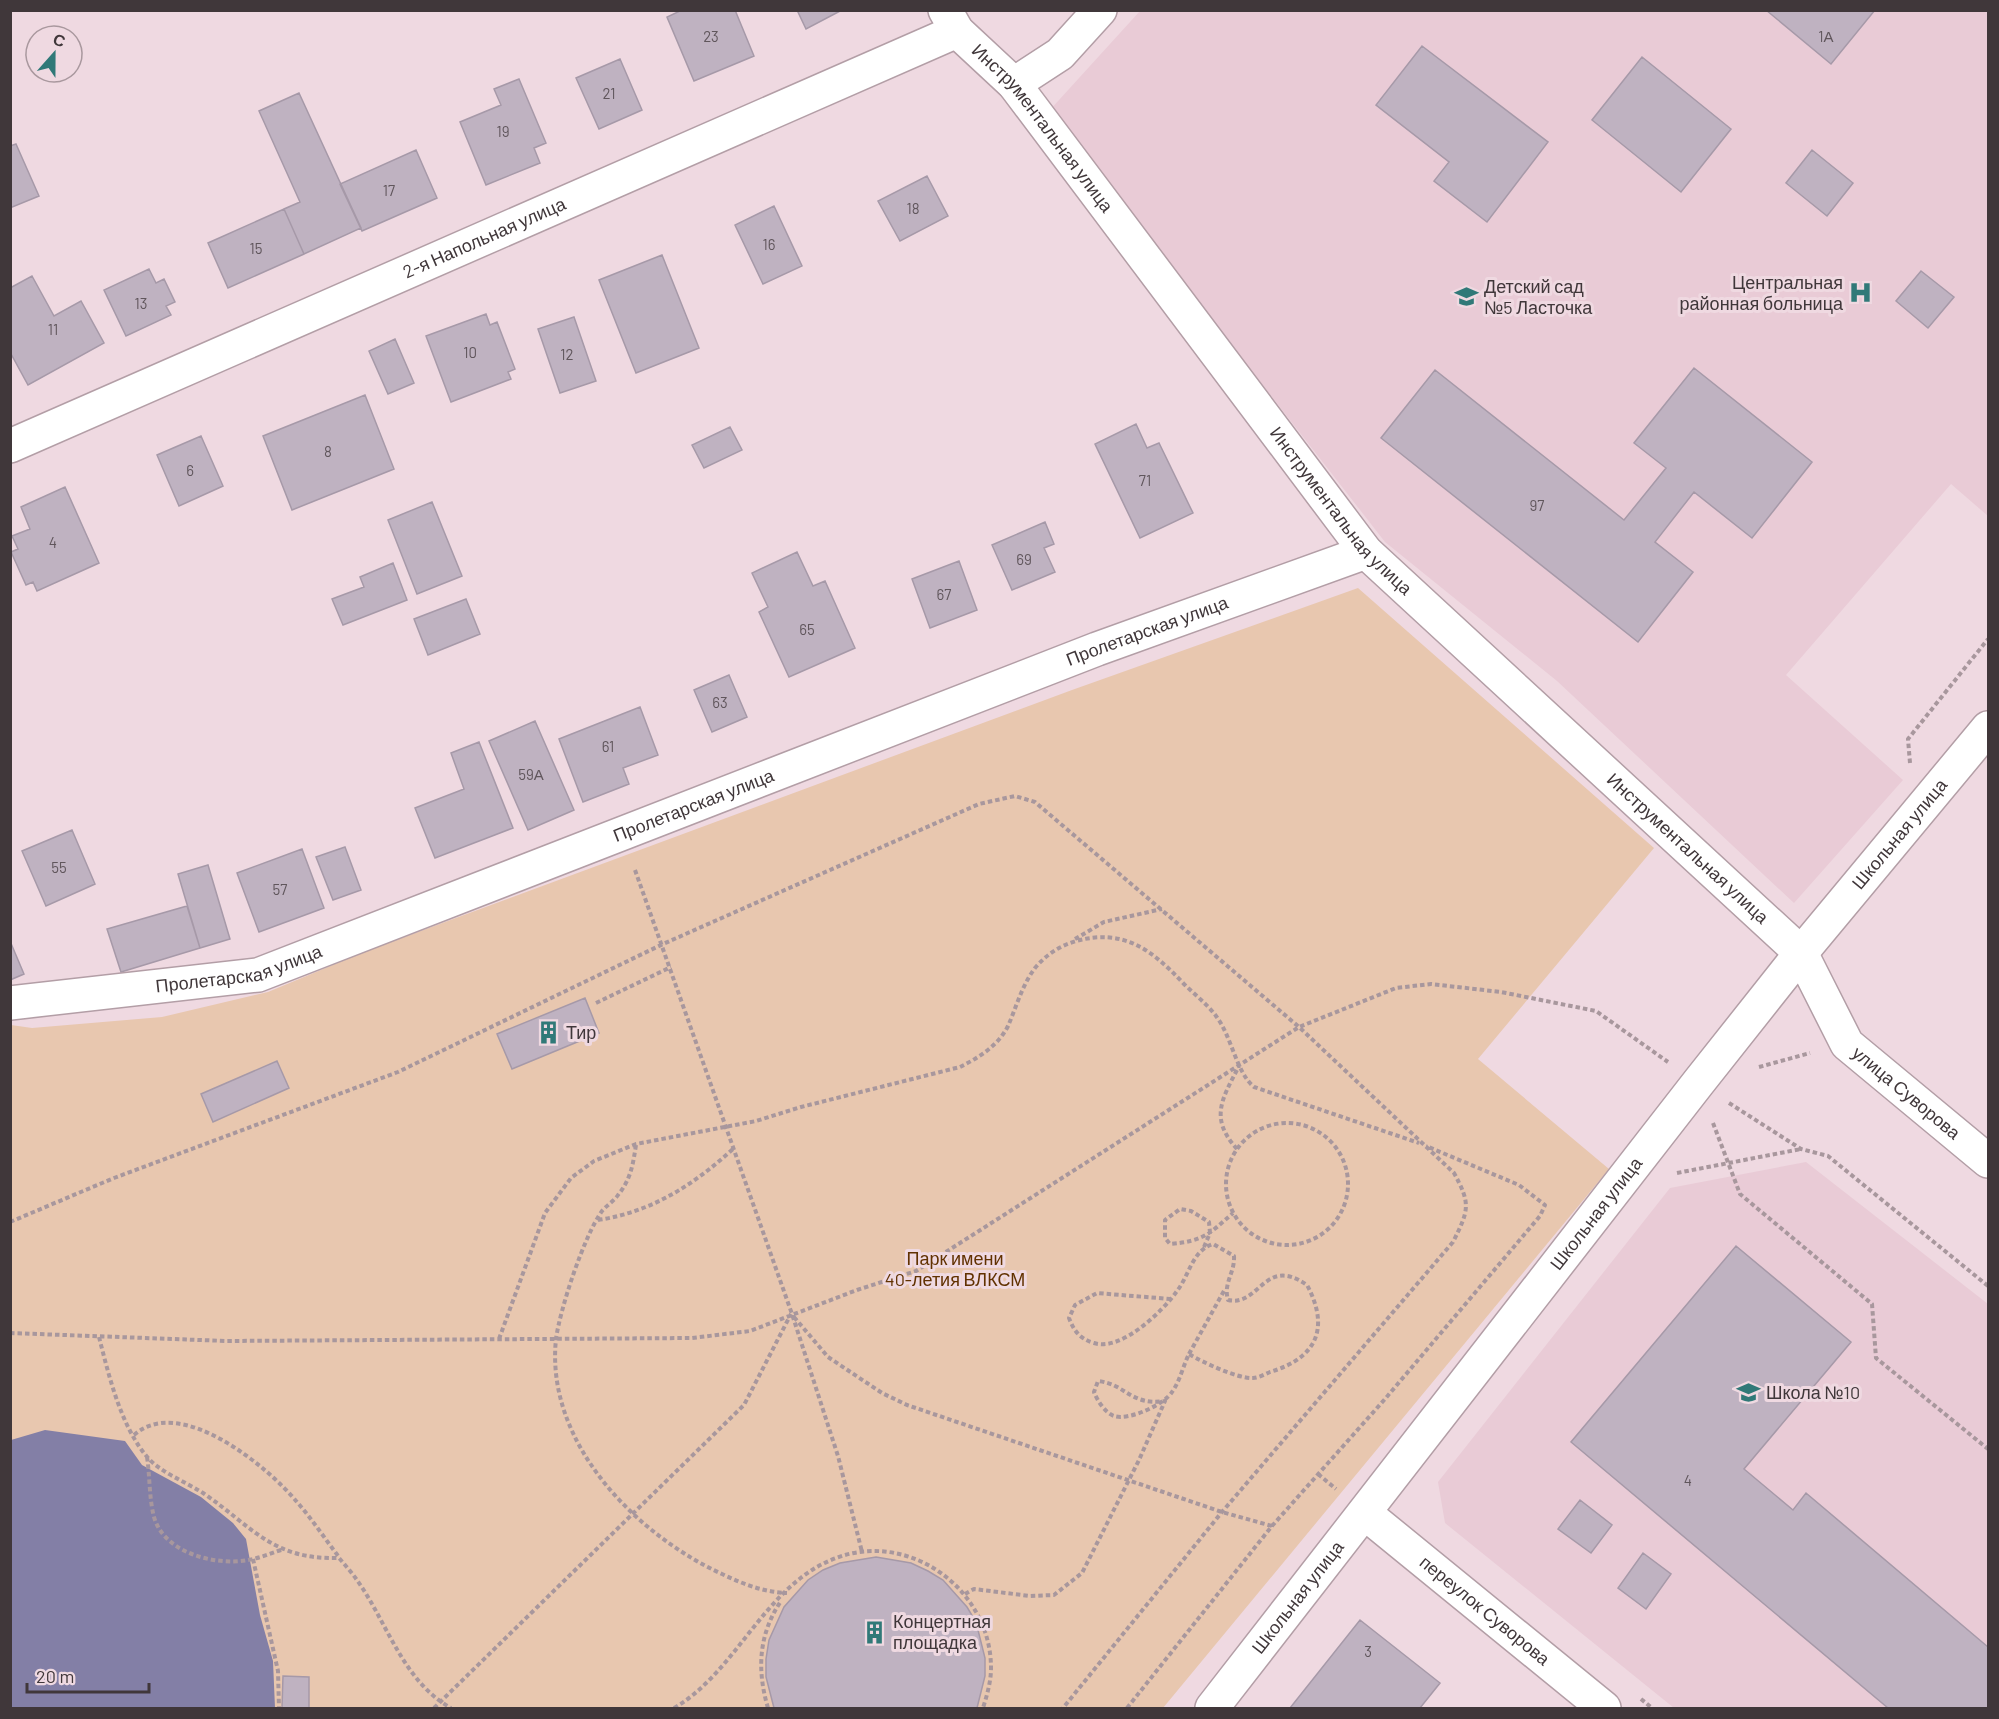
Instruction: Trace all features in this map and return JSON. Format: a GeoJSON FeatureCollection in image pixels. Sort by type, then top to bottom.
{"type":"FeatureCollection","features":[{"type":"Feature","properties":{"kind":"street"},"geometry":{"type":"LineString","coordinates":[[1014,84],[1060,54],[1100,10]]}},
{"type":"Feature","properties":{"kind":"street","name":"Инструментальная улица"},"geometry":{"type":"LineString","coordinates":[[951,21],[1014,84],[1366,552],[1801,953]]}},
{"type":"Feature","properties":{"kind":"street","name":"2-я Напольная улица"},"geometry":{"type":"LineString","coordinates":[[10,446],[951,21]]}},
{"type":"Feature","properties":{"kind":"street","name":"Пролетарская улица"},"geometry":{"type":"LineString","coordinates":[[10,1003],[258,975],[621,832],[1097,649],[1366,552]]}},
{"type":"Feature","properties":{"kind":"street","name":"Школьная улица"},"geometry":{"type":"LineString","coordinates":[[1212,1708],[1366,1514],[1801,953],[1989,728]]}},
{"type":"Feature","properties":{"kind":"street","name":"улица Суворова"},"geometry":{"type":"LineString","coordinates":[[1801,953],[1847,1044],[1989,1161]]}},
{"type":"Feature","properties":{"kind":"street","name":"переулок Суворова"},"geometry":{"type":"LineString","coordinates":[[1366,1514],[1604,1708]]}},
{"type":"Feature","properties":{"kind":"path"},"geometry":{"type":"LineString","coordinates":[[1914,817],[1908,739],[1989,639]]}},
{"type":"Feature","properties":{"kind":"path"},"geometry":{"type":"LineString","coordinates":[[10,1222],[114,1178],[398,1072],[663,944],[979,804],[1015,796],[1035,802],[1299,1027],[1454,1173],[1467,1197],[1464,1220],[1453,1242],[1222,1512],[1063,1708]]}},
{"type":"Feature","properties":{"kind":"path"},"geometry":{"type":"LineString","coordinates":[[621,832],[663,944],[792,1314],[838,1456],[862,1552]]}},
{"type":"Feature","properties":{"kind":"path"},"geometry":{"type":"LineString","coordinates":[[499,1339],[545,1213],[571,1178],[594,1161],[636,1144],[695,1131],[727,1127],[960,1067],[984,1055],[1007,1028],[1033,970],[1049,953],[1104,922],[1162,909]]}},
{"type":"Feature","properties":{"kind":"path"},"geometry":{"type":"LineString","coordinates":[[1070,943],[1089,937],[1118,938],[1153,953],[1216,1016],[1233,1046],[1245,1080],[1254,1087],[1423,1145],[1519,1185],[1545,1205],[1540,1216],[1385,1400],[1272,1526],[1127,1708]]}},
{"type":"Feature","properties":{"kind":"path"},"geometry":{"type":"LineString","coordinates":[[596,1003],[671,967]]}},
{"type":"Feature","properties":{"kind":"path"},"geometry":{"type":"LineString","coordinates":[[10,1333],[227,1341],[692,1338],[750,1331],[916,1271],[1299,1027],[1396,988],[1431,984],[1501,992],[1596,1011],[1698,1083],[1801,1149],[1828,1156],[1989,1286]]}},
{"type":"Feature","properties":{"kind":"path"},"geometry":{"type":"LineString","coordinates":[[1755,1068],[1847,1044]]}},
{"type":"Feature","properties":{"kind":"path"},"geometry":{"type":"LineString","coordinates":[[1237,1149],[1222,1129],[1218,1113],[1240,1065]]}},
{"type":"Feature","properties":{"kind":"path"},"geometry":{"type":"LineString","coordinates":[[1698,1083],[1740,1194],[1872,1304],[1876,1358],[1989,1449]]}},
{"type":"Feature","properties":{"kind":"path"},"geometry":{"type":"LineString","coordinates":[[1289,1123],[1304,1125],[1330,1140],[1346,1166],[1348,1190],[1342,1213],[1333,1226],[1306,1243],[1275,1245],[1260,1239],[1247,1230],[1233,1213],[1226,1191],[1226,1175],[1237,1149],[1260,1129],[1289,1123]]}},
{"type":"Feature","properties":{"kind":"path"},"geometry":{"type":"LineString","coordinates":[[636,1144],[632,1172],[598,1220],[583,1251],[556,1340],[558,1391],[567,1417],[605,1484],[632,1514],[701,1564],[756,1589],[786,1593]]}},
{"type":"Feature","properties":{"kind":"path"},"geometry":{"type":"LineString","coordinates":[[598,1220],[648,1207],[681,1191],[707,1173],[734,1148]]}},
{"type":"Feature","properties":{"kind":"path"},"geometry":{"type":"LineString","coordinates":[[1170,1299],[1097,1293],[1076,1305],[1069,1318],[1074,1330],[1083,1339],[1097,1344],[1110,1344],[1136,1331],[1170,1299],[1210,1233],[1209,1222],[1191,1211],[1180,1209],[1165,1220],[1165,1238],[1170,1244],[1203,1239],[1210,1233],[1233,1213]]}},
{"type":"Feature","properties":{"kind":"path"},"geometry":{"type":"LineString","coordinates":[[965,1594],[974,1589],[1030,1596],[1054,1595],[1068,1587],[1082,1573],[1165,1401],[1174,1390],[1189,1354],[1225,1289],[1234,1263],[1234,1256],[1213,1244],[1203,1248]]}},
{"type":"Feature","properties":{"kind":"path"},"geometry":{"type":"LineString","coordinates":[[1189,1354],[1230,1372],[1255,1378],[1286,1368],[1311,1348],[1320,1320],[1307,1285],[1298,1279],[1280,1275],[1270,1277],[1237,1302],[1228,1300],[1225,1289]]}},
{"type":"Feature","properties":{"kind":"path"},"geometry":{"type":"LineString","coordinates":[[792,1314],[828,1357],[882,1393],[907,1405],[1222,1512],[1272,1526]]}},
{"type":"Feature","properties":{"kind":"path"},"geometry":{"type":"LineString","coordinates":[[434,1708],[744,1405],[792,1314]]}},
{"type":"Feature","properties":{"kind":"path"},"geometry":{"type":"LineString","coordinates":[[99,1337],[106,1365],[134,1435],[147,1456],[205,1495],[255,1534],[284,1550],[315,1559],[339,1558]]}},
{"type":"Feature","properties":{"kind":"path"},"geometry":{"type":"LineString","coordinates":[[1098,1381],[1108,1382],[1148,1404],[1165,1401],[1125,1416],[1113,1416],[1098,1401],[1094,1392],[1098,1381]]}},
{"type":"Feature","properties":{"kind":"path"},"geometry":{"type":"LineString","coordinates":[[134,1435],[145,1425],[180,1422],[215,1435],[263,1468],[296,1501],[360,1584],[401,1656],[429,1693],[440,1703],[451,1708]]}},
{"type":"Feature","properties":{"kind":"path"},"geometry":{"type":"LineString","coordinates":[[147,1456],[154,1518],[165,1539],[184,1552],[201,1557],[247,1561],[284,1550]]}},
{"type":"Feature","properties":{"kind":"path"},"geometry":{"type":"LineString","coordinates":[[674,1708],[711,1679],[738,1649],[753,1625],[801,1578],[836,1558],[862,1552],[896,1553],[916,1558],[934,1568],[965,1594],[984,1629],[989,1649],[991,1670],[983,1708]]}},
{"type":"Feature","properties":{"kind":"path"},"geometry":{"type":"LineString","coordinates":[[253,1558],[278,1671],[279,1708]]}},
{"type":"Feature","properties":{"kind":"path"},"geometry":{"type":"LineString","coordinates":[[768,1708],[762,1688],[760,1663],[763,1638],[772,1614],[786,1593]]}},
{"type":"Feature","properties":{"kind":"shaded area","name":"Детский сад №5 Ласточка"},"geometry":{"type":"Polygon","coordinates":[[[1140,11],[1988,11],[1988,516],[1951,484],[1786,675],[1903,780],[1794,903],[1557,681],[1385,542],[1049,111],[1140,11]]]}},
{"type":"Feature","properties":{"kind":"shaded area","name":"Школа №10"},"geometry":{"type":"Polygon","coordinates":[[[1806,1162],[1988,1304],[1988,1708],[1674,1708],[1445,1523],[1438,1482],[1670,1188],[1806,1162]]]}},
{"type":"Feature","properties":{"kind":"shaded area"},"geometry":{"type":"Polygon","coordinates":[[[45,1430],[125,1441],[142,1465],[201,1497],[233,1523],[246,1539],[260,1615],[273,1661],[275,1708],[11,1708],[11,1440],[45,1430]]]}},
{"type":"Feature","properties":{"kind":"green space","name":"Парк имени 40-летия ВЛКСМ"},"geometry":{"type":"Polygon","coordinates":[[[1358,588],[1654,848],[1478,1059],[1609,1169],[1163,1708],[11,1708],[11,1025],[32,1028],[162,1017],[268,992],[364,952],[1072,690],[1358,588]]]}},
{"type":"Feature","properties":{"kind":"building"},"geometry":{"type":"Polygon","coordinates":[[[682,10],[735,10],[754,56],[694,81],[667,17],[682,10]]]}},
{"type":"Feature","properties":{"kind":"building"},"geometry":{"type":"Polygon","coordinates":[[[797,10],[842,10],[806,29],[797,10]]]}},
{"type":"Feature","properties":{"kind":"building"},"geometry":{"type":"Polygon","coordinates":[[[1766,10],[1875,10],[1831,64],[1766,10]]]}},
{"type":"Feature","properties":{"kind":"building"},"geometry":{"type":"Polygon","coordinates":[[[1422,46],[1548,142],[1487,222],[1434,181],[1449,162],[1376,105],[1422,46]]]}},
{"type":"Feature","properties":{"kind":"building"},"geometry":{"type":"Polygon","coordinates":[[[1642,57],[1731,129],[1681,192],[1592,120],[1642,57]]]}},
{"type":"Feature","properties":{"kind":"building"},"geometry":{"type":"Polygon","coordinates":[[[620,59],[642,110],[599,129],[576,78],[620,59]]]}},
{"type":"Feature","properties":{"kind":"building"},"geometry":{"type":"Polygon","coordinates":[[[519,79],[546,143],[534,148],[540,163],[486,185],[460,122],[501,105],[494,89],[519,79]]]}},
{"type":"Feature","properties":{"kind":"building"},"geometry":{"type":"Polygon","coordinates":[[[299,93],[361,228],[304,254],[284,209],[300,202],[259,111],[299,93]]]}},
{"type":"Feature","properties":{"kind":"building"},"geometry":{"type":"Polygon","coordinates":[[[16,144],[39,196],[10,208],[10,146],[16,144]]]}},
{"type":"Feature","properties":{"kind":"building"},"geometry":{"type":"Polygon","coordinates":[[[416,150],[437,198],[362,231],[340,184],[416,150]]]}},
{"type":"Feature","properties":{"kind":"building"},"geometry":{"type":"Polygon","coordinates":[[[1812,150],[1853,183],[1827,216],[1786,183],[1812,150]]]}},
{"type":"Feature","properties":{"kind":"building"},"geometry":{"type":"Polygon","coordinates":[[[927,176],[948,216],[900,241],[878,201],[927,176]]]}},
{"type":"Feature","properties":{"kind":"building"},"geometry":{"type":"Polygon","coordinates":[[[774,206],[802,266],[763,284],[735,225],[774,206]]]}},
{"type":"Feature","properties":{"kind":"building"},"geometry":{"type":"Polygon","coordinates":[[[284,209],[304,254],[228,288],[208,243],[284,209]]]}},
{"type":"Feature","properties":{"kind":"building"},"geometry":{"type":"Polygon","coordinates":[[[662,255],[699,348],[636,373],[599,280],[662,255]]]}},
{"type":"Feature","properties":{"kind":"building"},"geometry":{"type":"Polygon","coordinates":[[[149,269],[156,283],[164,279],[175,302],[166,306],[171,315],[126,336],[104,290],[149,269]]]}},
{"type":"Feature","properties":{"kind":"building"},"geometry":{"type":"Polygon","coordinates":[[[1921,271],[1954,297],[1928,328],[1896,301],[1921,271]]]}},
{"type":"Feature","properties":{"kind":"building"},"geometry":{"type":"Polygon","coordinates":[[[32,276],[54,316],[81,301],[104,343],[28,385],[10,352],[10,288],[32,276]]]}},
{"type":"Feature","properties":{"kind":"building"},"geometry":{"type":"Polygon","coordinates":[[[486,314],[490,325],[497,322],[515,369],[508,372],[511,379],[451,402],[426,336],[486,314]]]}},
{"type":"Feature","properties":{"kind":"building"},"geometry":{"type":"Polygon","coordinates":[[[574,317],[596,381],[560,393],[538,329],[574,317]]]}},
{"type":"Feature","properties":{"kind":"building"},"geometry":{"type":"Polygon","coordinates":[[[395,339],[414,383],[388,394],[369,351],[395,339]]]}},
{"type":"Feature","properties":{"kind":"building"},"geometry":{"type":"Polygon","coordinates":[[[1694,368],[1812,462],[1752,538],[1694,492],[1655,542],[1693,572],[1638,642],[1381,438],[1435,370],[1624,520],[1666,468],[1634,443],[1694,368]]]}},
{"type":"Feature","properties":{"kind":"building"},"geometry":{"type":"Polygon","coordinates":[[[365,395],[394,469],[292,510],[263,436],[365,395]]]}},
{"type":"Feature","properties":{"kind":"building"},"geometry":{"type":"Polygon","coordinates":[[[1136,424],[1147,448],[1159,443],[1193,513],[1140,538],[1095,444],[1136,424]]]}},
{"type":"Feature","properties":{"kind":"building"},"geometry":{"type":"Polygon","coordinates":[[[730,427],[742,450],[704,468],[692,445],[730,427]]]}},
{"type":"Feature","properties":{"kind":"building"},"geometry":{"type":"Polygon","coordinates":[[[201,436],[223,486],[179,506],[157,455],[201,436]]]}},
{"type":"Feature","properties":{"kind":"building"},"geometry":{"type":"Polygon","coordinates":[[[65,487],[99,563],[37,591],[33,582],[26,585],[11,552],[18,549],[12,536],[30,529],[21,507],[65,487]]]}},
{"type":"Feature","properties":{"kind":"building"},"geometry":{"type":"Polygon","coordinates":[[[432,502],[462,576],[417,594],[388,520],[432,502]]]}},
{"type":"Feature","properties":{"kind":"building"},"geometry":{"type":"Polygon","coordinates":[[[1045,522],[1054,544],[1044,548],[1055,572],[1012,590],[992,545],[1045,522]]]}},
{"type":"Feature","properties":{"kind":"building"},"geometry":{"type":"Polygon","coordinates":[[[797,552],[813,586],[825,581],[855,648],[789,677],[759,612],[768,607],[752,573],[797,552]]]}},
{"type":"Feature","properties":{"kind":"building"},"geometry":{"type":"Polygon","coordinates":[[[959,561],[977,610],[930,628],[912,579],[959,561]]]}},
{"type":"Feature","properties":{"kind":"building"},"geometry":{"type":"Polygon","coordinates":[[[393,563],[407,600],[343,625],[332,599],[364,587],[360,577],[393,563]]]}},
{"type":"Feature","properties":{"kind":"building"},"geometry":{"type":"Polygon","coordinates":[[[466,599],[480,634],[428,655],[414,619],[466,599]]]}},
{"type":"Feature","properties":{"kind":"building"},"geometry":{"type":"Polygon","coordinates":[[[729,675],[747,717],[712,732],[694,690],[729,675]]]}},
{"type":"Feature","properties":{"kind":"building"},"geometry":{"type":"Polygon","coordinates":[[[640,707],[658,755],[623,768],[629,784],[583,802],[559,739],[640,707]]]}},
{"type":"Feature","properties":{"kind":"building"},"geometry":{"type":"Polygon","coordinates":[[[535,721],[574,810],[528,830],[489,741],[535,721]]]}},
{"type":"Feature","properties":{"kind":"building"},"geometry":{"type":"Polygon","coordinates":[[[479,742],[513,828],[435,858],[415,808],[464,789],[451,753],[479,742]]]}},
{"type":"Feature","properties":{"kind":"building"},"geometry":{"type":"Polygon","coordinates":[[[72,830],[95,884],[46,906],[22,851],[72,830]]]}},
{"type":"Feature","properties":{"kind":"building"},"geometry":{"type":"Polygon","coordinates":[[[345,847],[361,890],[333,900],[316,857],[345,847]]]}},
{"type":"Feature","properties":{"kind":"building"},"geometry":{"type":"Polygon","coordinates":[[[302,849],[324,908],[259,932],[237,873],[302,849]]]}},
{"type":"Feature","properties":{"kind":"building"},"geometry":{"type":"Polygon","coordinates":[[[208,865],[230,939],[200,948],[178,874],[208,865]]]}},
{"type":"Feature","properties":{"kind":"building"},"geometry":{"type":"Polygon","coordinates":[[[187,906],[200,948],[121,972],[107,929],[187,906]]]}},
{"type":"Feature","properties":{"kind":"building"},"geometry":{"type":"Polygon","coordinates":[[[10,941],[24,974],[10,980],[10,941]]]}},
{"type":"Feature","properties":{"kind":"building","name":"Тир"},"geometry":{"type":"Polygon","coordinates":[[[585,998],[599,1033],[512,1069],[497,1034],[585,998]]]}},
{"type":"Feature","properties":{"kind":"building"},"geometry":{"type":"Polygon","coordinates":[[[277,1061],[289,1088],[213,1122],[201,1094],[277,1061]]]}},
{"type":"Feature","properties":{"kind":"building"},"geometry":{"type":"Polygon","coordinates":[[[1736,1246],[1851,1342],[1744,1469],[1793,1510],[1806,1493],[1988,1647],[1988,1708],[1888,1708],[1571,1442],[1736,1246]]]}},
{"type":"Feature","properties":{"kind":"building"},"geometry":{"type":"Polygon","coordinates":[[[1580,1500],[1612,1525],[1591,1553],[1558,1529],[1580,1500]]]}},
{"type":"Feature","properties":{"kind":"building"},"geometry":{"type":"Polygon","coordinates":[[[1643,1553],[1671,1574],[1646,1609],[1618,1588],[1643,1553]]]}},
{"type":"Feature","properties":{"kind":"building","name":"Концертная площадка"},"geometry":{"type":"Polygon","coordinates":[[[876,1557],[911,1563],[928,1571],[943,1580],[967,1607],[976,1622],[985,1658],[985,1676],[977,1708],[774,1708],[766,1677],[766,1659],[769,1640],[784,1607],[808,1580],[823,1570],[840,1563],[876,1557]]]}},
{"type":"Feature","properties":{"kind":"building"},"geometry":{"type":"Polygon","coordinates":[[[1360,1620],[1440,1683],[1420,1708],[1290,1708],[1360,1620]]]}},
{"type":"Feature","properties":{"kind":"building"},"geometry":{"type":"Polygon","coordinates":[[[283,1676],[309,1677],[309,1708],[282,1708],[283,1676]]]}},
{"type":"Feature","properties":{"kind":"place","name":"Центральная районная больница"},"geometry":{"type":"Point","coordinates":[1861,293]}},
{"type":"Feature","properties":{"kind":"place","name":"Детский сад №5 Ласточка"},"geometry":{"type":"Point","coordinates":[1466,297]}},
{"type":"Feature","properties":{"kind":"place","name":"Тир"},"geometry":{"type":"Point","coordinates":[548,1033]}},
{"type":"Feature","properties":{"kind":"place","name":"Школа №10"},"geometry":{"type":"Point","coordinates":[1748,1393]}},
{"type":"Feature","properties":{"kind":"place","name":"Концертная площадка"},"geometry":{"type":"Point","coordinates":[875,1632]}}]}
